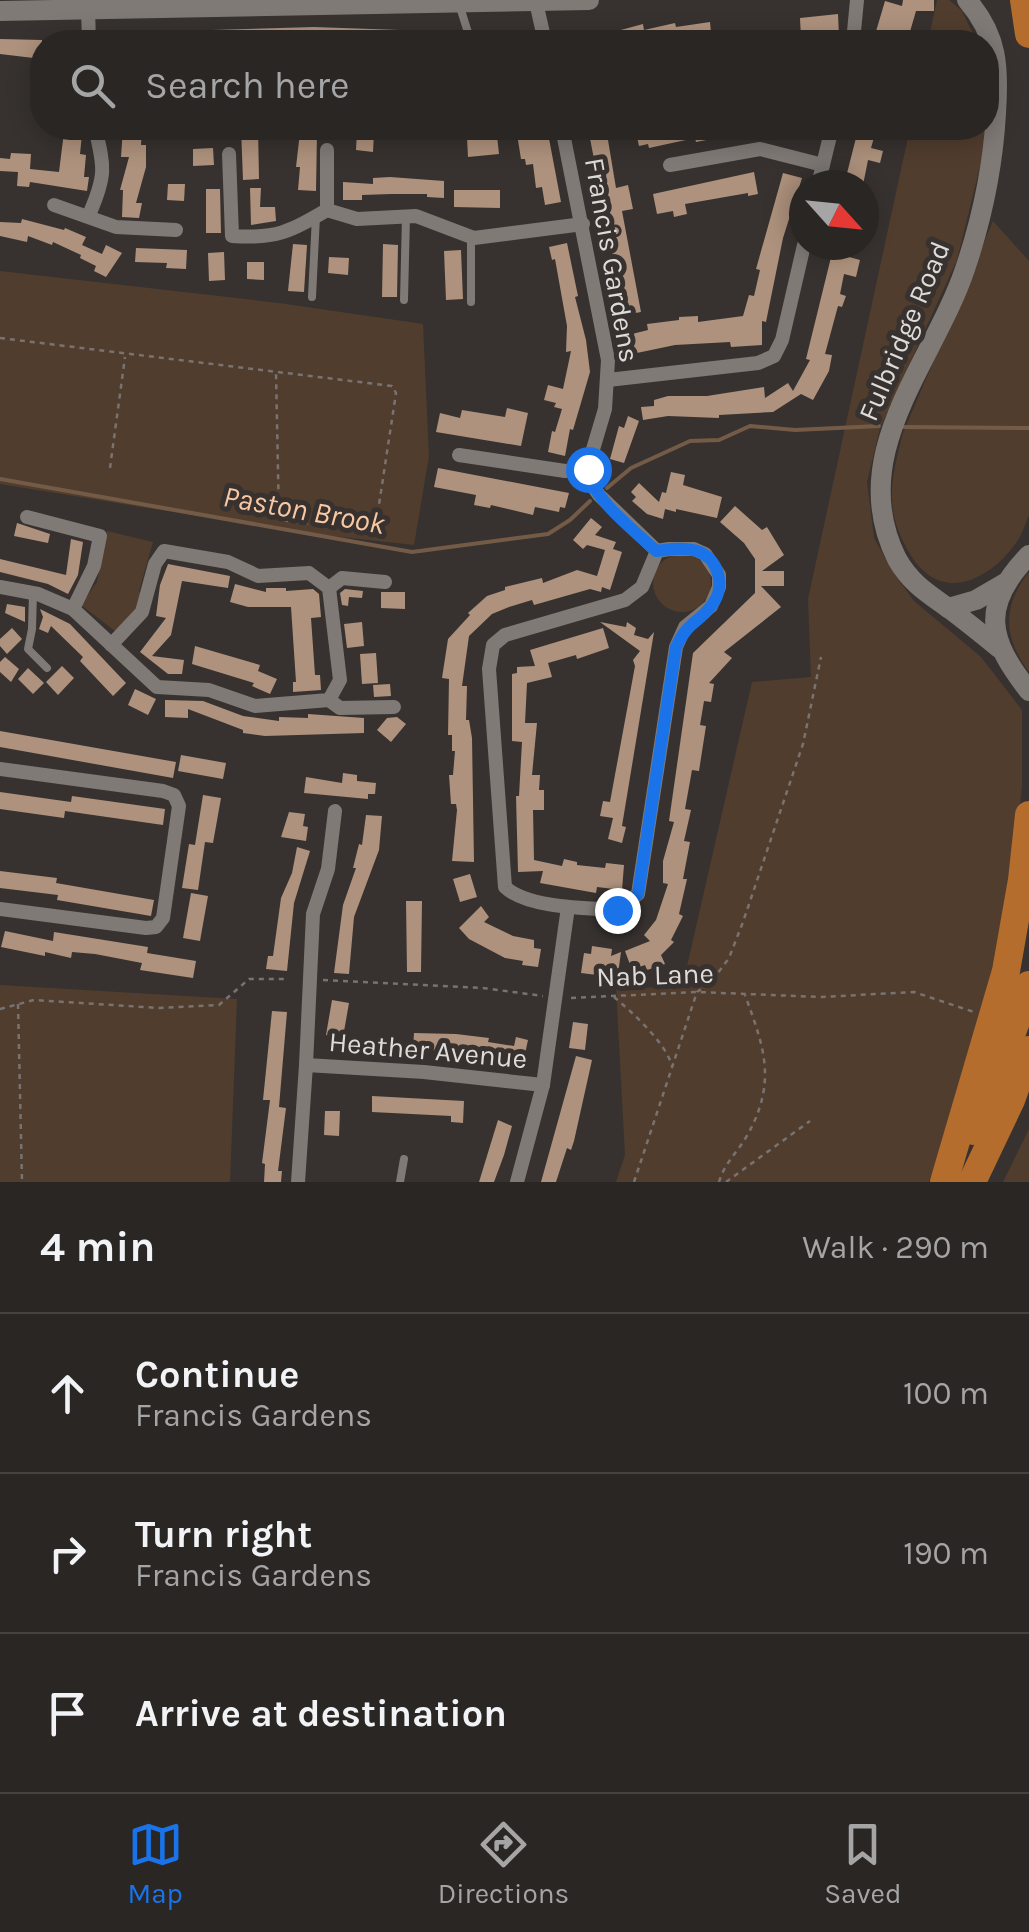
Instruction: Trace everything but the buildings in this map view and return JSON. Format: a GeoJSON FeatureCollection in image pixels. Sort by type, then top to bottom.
{"type":"FeatureCollection","features":[{"type":"Feature","properties":{"kind":"highway"},"geometry":{"type":"LineString","coordinates":[[946,1182],[1006,971],[1029,815]]}},
{"type":"Feature","properties":{"kind":"highway"},"geometry":{"type":"LineString","coordinates":[[946,1182],[987,1102],[1029,985]]}},
{"type":"Feature","properties":{"kind":"highway"},"geometry":{"type":"LineString","coordinates":[[972,1182],[1011,1100],[1029,1050]]}},
{"type":"Feature","properties":{"kind":"highway"},"geometry":{"type":"LineString","coordinates":[[985,1182],[1029,1099]]}},
{"type":"Feature","properties":{"kind":"street"},"geometry":{"type":"LineString","coordinates":[[0,11],[88,9],[122,4],[588,0]]}},
{"type":"Feature","properties":{"kind":"street"},"geometry":{"type":"LineString","coordinates":[[854,30],[857,0]]}},
{"type":"Feature","properties":{"kind":"street","name":"Fulbridge Road"},"geometry":{"type":"LineString","coordinates":[[967,0],[989,30]]}},
{"type":"Feature","properties":{"kind":"street"},"geometry":{"type":"LineString","coordinates":[[536,2],[542,30]]}},
{"type":"Feature","properties":{"kind":"street"},"geometry":{"type":"LineString","coordinates":[[88,9],[89,30]]}},
{"type":"Feature","properties":{"kind":"street"},"geometry":{"type":"LineString","coordinates":[[89,215],[104,167],[98,140]]}},
{"type":"Feature","properties":{"kind":"street","name":"Francis Gardens"},"geometry":{"type":"LineString","coordinates":[[564,140],[608,360],[605,409],[588,469]]}},
{"type":"Feature","properties":{"kind":"street"},"geometry":{"type":"LineString","coordinates":[[822,170],[829,140]]}},
{"type":"Feature","properties":{"kind":"street","name":"Fulbridge Road"},"geometry":{"type":"LineString","coordinates":[[994,140],[982,210],[964,271],[888,434],[879,482],[887,536],[914,584],[998,648],[1029,691]]}},
{"type":"Feature","properties":{"kind":"street"},"geometry":{"type":"LineString","coordinates":[[670,165],[760,149],[823,165]]}},
{"type":"Feature","properties":{"kind":"street"},"geometry":{"type":"LineString","coordinates":[[322,213],[326,150]]}},
{"type":"Feature","properties":{"kind":"street"},"geometry":{"type":"LineString","coordinates":[[229,154],[232,236],[269,238],[322,213],[357,219],[416,216],[472,237],[582,224]]}},
{"type":"Feature","properties":{"kind":"street"},"geometry":{"type":"LineString","coordinates":[[54,205],[116,227],[176,230]]}},
{"type":"Feature","properties":{"kind":"street"},"geometry":{"type":"LineString","coordinates":[[608,380],[758,363],[774,356],[782,340],[801,260]]}},
{"type":"Feature","properties":{"kind":"street"},"geometry":{"type":"LineString","coordinates":[[459,454],[565,471],[588,469],[588,479],[599,495],[656,551],[683,549],[706,554],[714,564],[720,587],[711,606],[685,627],[676,647],[638,894],[617,910],[568,907],[514,896],[505,886],[489,669],[493,644],[505,635],[625,600],[642,587],[656,551]]}},
{"type":"Feature","properties":{"kind":"street"},"geometry":{"type":"LineString","coordinates":[[27,517],[100,536],[94,566],[73,608]]}},
{"type":"Feature","properties":{"kind":"street"},"geometry":{"type":"LineString","coordinates":[[111,645],[142,612],[154,564],[164,551],[228,562],[258,576],[309,573],[329,588],[340,680],[328,700]]}},
{"type":"Feature","properties":{"kind":"street"},"geometry":{"type":"LineString","coordinates":[[998,648],[998,603],[1007,582],[1029,555]]}},
{"type":"Feature","properties":{"kind":"street"},"geometry":{"type":"LineString","coordinates":[[329,588],[342,578],[384,582]]}},
{"type":"Feature","properties":{"kind":"street"},"geometry":{"type":"LineString","coordinates":[[948,608],[976,600],[1007,582]]}},
{"type":"Feature","properties":{"kind":"street"},"geometry":{"type":"LineString","coordinates":[[0,588],[33,593],[73,608],[156,686],[209,690],[256,706],[328,700],[340,708],[394,707]]}},
{"type":"Feature","properties":{"kind":"street"},"geometry":{"type":"LineString","coordinates":[[0,768],[162,790],[174,795],[179,806],[163,918],[156,926],[146,928],[0,909]]}},
{"type":"Feature","properties":{"kind":"street"},"geometry":{"type":"LineString","coordinates":[[306,1065],[313,914],[328,870],[335,810]]}},
{"type":"Feature","properties":{"kind":"street"},"geometry":{"type":"LineString","coordinates":[[517,1182],[543,1084],[568,907]]}},
{"type":"Feature","properties":{"kind":"street","name":"Heather Avenue"},"geometry":{"type":"LineString","coordinates":[[298,1182],[306,1065],[543,1084]]}},
{"type":"Feature","properties":{"kind":"lane"},"geometry":{"type":"LineString","coordinates":[[458,3],[467,30]]}},
{"type":"Feature","properties":{"kind":"lane"},"geometry":{"type":"LineString","coordinates":[[312,296],[322,213]]}},
{"type":"Feature","properties":{"kind":"lane"},"geometry":{"type":"LineString","coordinates":[[404,300],[406,216]]}},
{"type":"Feature","properties":{"kind":"lane"},"geometry":{"type":"LineString","coordinates":[[471,302],[472,237]]}},
{"type":"Feature","properties":{"kind":"lane"},"geometry":{"type":"LineString","coordinates":[[33,593],[28,649],[47,668]]}},
{"type":"Feature","properties":{"kind":"lane"},"geometry":{"type":"LineString","coordinates":[[400,1182],[404,1158]]}},
{"type":"Feature","properties":{"kind":"path"},"geometry":{"type":"LineString","coordinates":[[0,338],[392,386],[396,393],[376,531],[279,520],[276,373]]}},
{"type":"Feature","properties":{"kind":"path"},"geometry":{"type":"LineString","coordinates":[[110,468],[126,356]]}},
{"type":"Feature","properties":{"kind":"path"},"geometry":{"type":"LineString","coordinates":[[634,1182],[697,992],[711,982],[728,958],[742,922],[803,744],[821,658]]}},
{"type":"Feature","properties":{"kind":"path"},"geometry":{"type":"LineString","coordinates":[[0,1010],[34,1000],[159,1008],[219,1006],[249,979],[288,979]]}},
{"type":"Feature","properties":{"kind":"path","name":"Nab Lane"},"geometry":{"type":"LineString","coordinates":[[323,980],[556,995],[697,992],[821,998],[914,992],[984,1016]]}},
{"type":"Feature","properties":{"kind":"path"},"geometry":{"type":"LineString","coordinates":[[720,1182],[724,1166],[748,1135],[764,1093],[766,1051],[745,994]]}},
{"type":"Feature","properties":{"kind":"path"},"geometry":{"type":"LineString","coordinates":[[612,996],[668,1051],[672,1068]]}},
{"type":"Feature","properties":{"kind":"path"},"geometry":{"type":"LineString","coordinates":[[18,1003],[22,1182]]}},
{"type":"Feature","properties":{"kind":"path"},"geometry":{"type":"LineString","coordinates":[[726,1182],[810,1122]]}},
{"type":"Feature","properties":{"kind":"shaded area"},"geometry":{"type":"Polygon","coordinates":[[[937,0],[949,0],[962,11],[971,30],[931,30],[937,0]]]}},
{"type":"Feature","properties":{"kind":"shaded area"},"geometry":{"type":"Polygon","coordinates":[[[907,140],[986,140],[957,260],[880,428],[867,482],[874,538],[895,575],[914,601],[981,657],[1022,710],[1022,786],[1010,904],[984,1009],[929,1182],[616,1182],[625,1155],[616,987],[682,988],[752,682],[811,677],[808,599],[907,140]]]}},
{"type":"Feature","properties":{"kind":"shaded area"},"geometry":{"type":"Polygon","coordinates":[[[993,221],[1029,261],[1029,515],[1005,557],[978,577],[949,583],[922,569],[907,549],[894,516],[893,481],[903,433],[993,221]]]}},
{"type":"Feature","properties":{"kind":"shaded area"},"geometry":{"type":"Polygon","coordinates":[[[0,271],[423,324],[429,456],[414,545],[296,532],[0,484],[0,271]]]}},
{"type":"Feature","properties":{"kind":"shaded area"},"geometry":{"type":"Polygon","coordinates":[[[107,531],[153,542],[139,591],[142,596],[138,611],[115,631],[81,605],[97,582],[107,531]]]}},
{"type":"Feature","properties":{"kind":"shaded area"},"geometry":{"type":"Polygon","coordinates":[[[682,554],[703,562],[711,583],[703,604],[682,612],[661,604],[653,583],[661,562],[682,554]]]}},
{"type":"Feature","properties":{"kind":"shaded area"},"geometry":{"type":"Polygon","coordinates":[[[1029,572],[1029,672],[1014,646],[1009,622],[1014,597],[1029,572]]]}},
{"type":"Feature","properties":{"kind":"shaded area"},"geometry":{"type":"Polygon","coordinates":[[[0,985],[237,999],[230,1182],[0,1182],[0,985]]]}},
{"type":"Feature","properties":{"kind":"shaded area"},"geometry":{"type":"Polygon","coordinates":[[[1029,1129],[1029,1182],[1003,1182],[1029,1129]]]}},
{"type":"Feature","properties":{"kind":"waterway","name":"Paston Brook"},"geometry":{"type":"LineString","coordinates":[[607,488],[631,468],[690,441],[719,440],[750,426],[795,430],[879,426]]}},
{"type":"Feature","properties":{"kind":"waterway","name":"Paston Brook"},"geometry":{"type":"LineString","coordinates":[[904,427],[1029,428]]}},
{"type":"Feature","properties":{"kind":"waterway","name":"Paston Brook"},"geometry":{"type":"LineString","coordinates":[[0,479],[412,552],[548,534],[590,501]]}},
{"type":"Feature","properties":{"kind":"route"},"geometry":{"type":"LineString","coordinates":[[588,469],[588,479],[599,495],[656,551],[694,550],[706,554],[719,575],[720,587],[711,606],[685,627],[676,647],[638,894],[617,910]]}}]}
